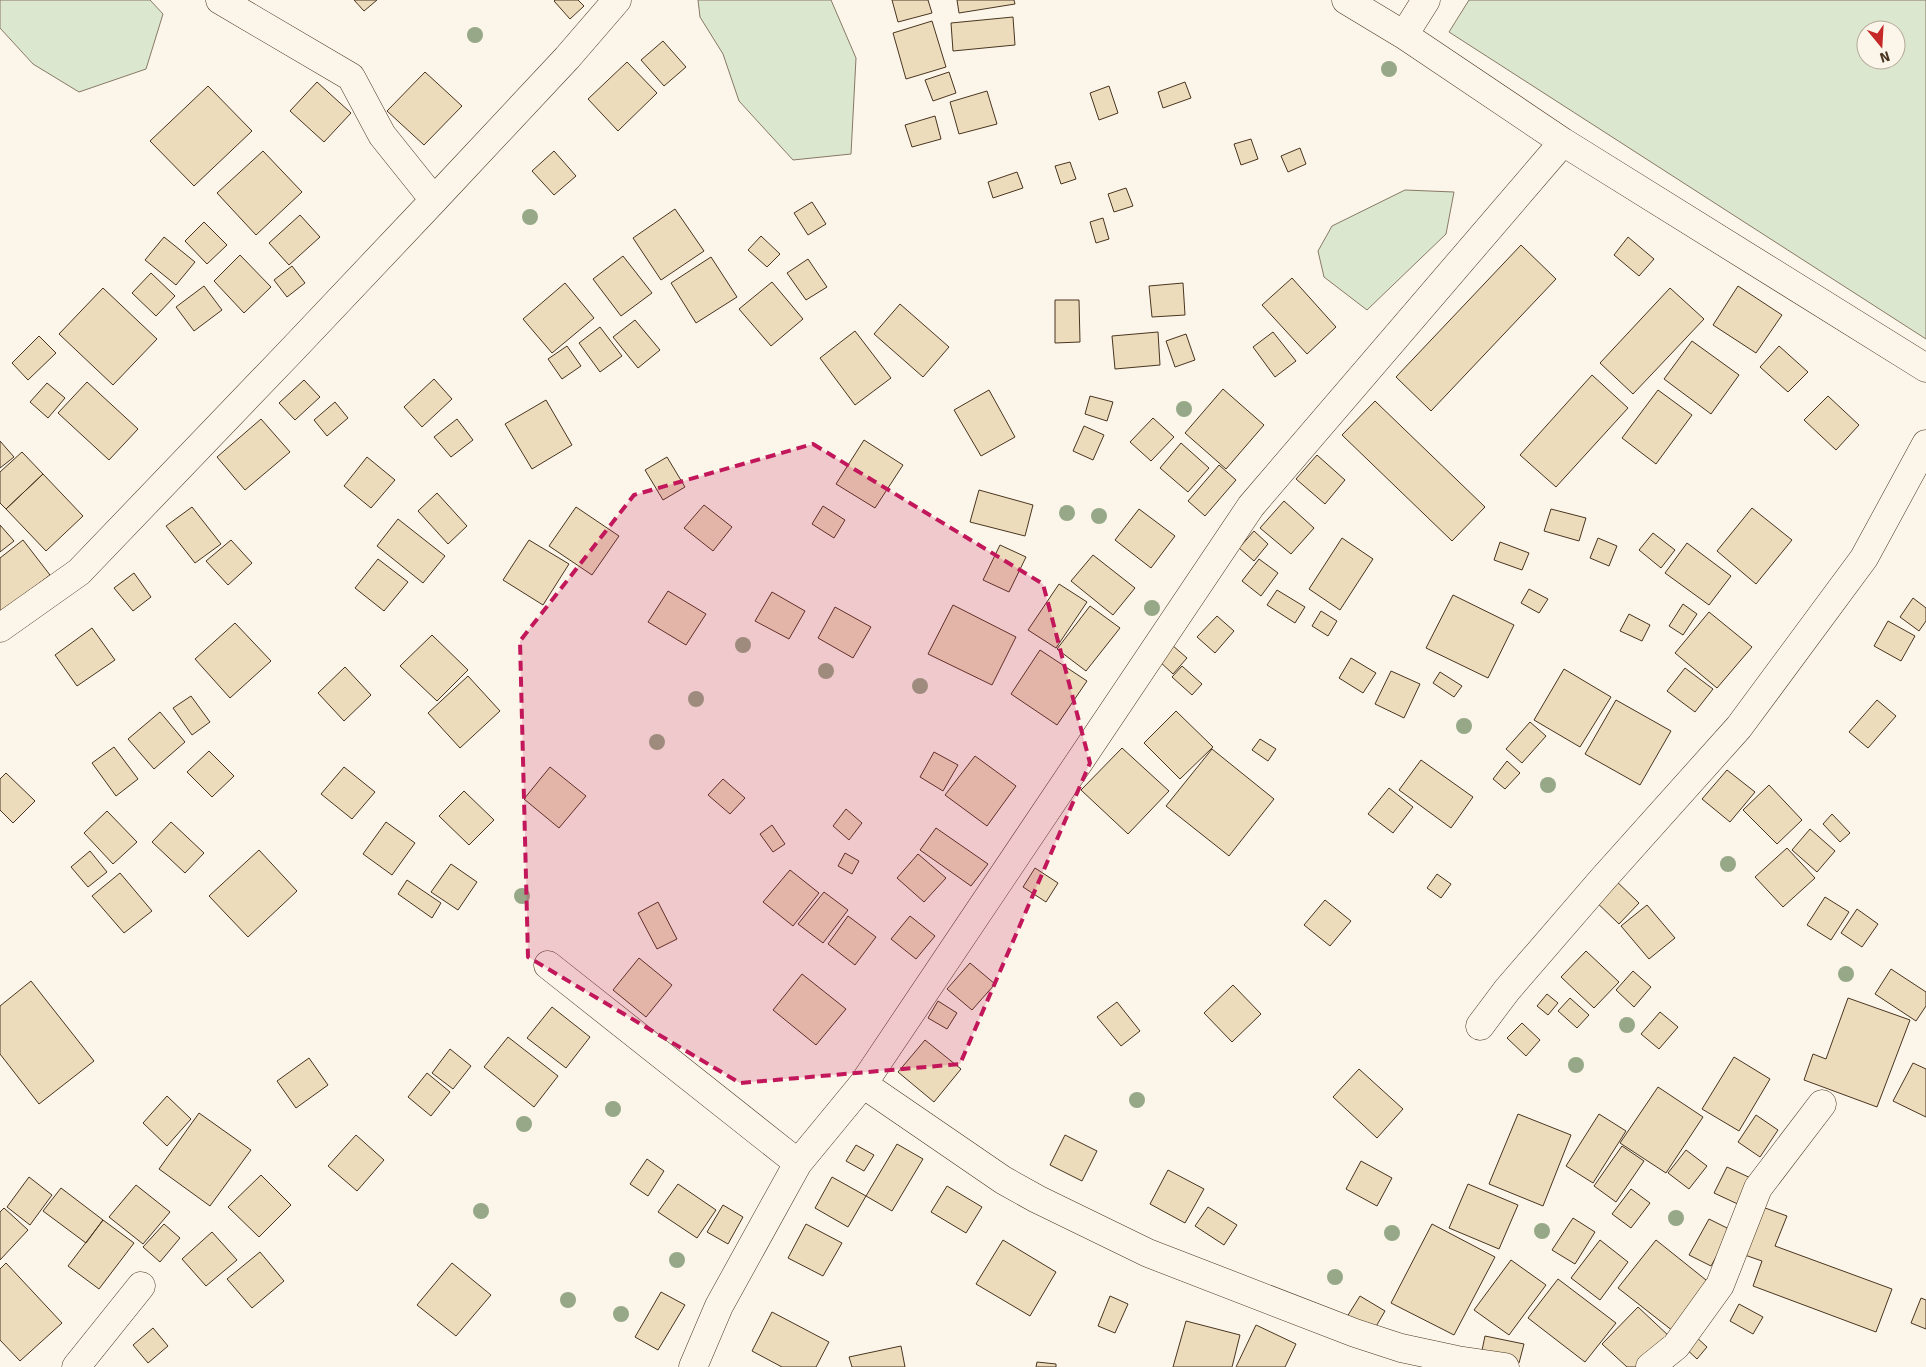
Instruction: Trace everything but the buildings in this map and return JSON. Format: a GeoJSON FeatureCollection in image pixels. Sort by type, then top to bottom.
{"type":"FeatureCollection","features":[{"type":"Feature","properties":{"kind":"street"},"geometry":{"type":"LineString","coordinates":[[220,0],[351,77],[382,135],[434,200]]}},
{"type":"Feature","properties":{"kind":"street"},"geometry":{"type":"LineString","coordinates":[[0,628],[79,572],[294,349],[567,58],[617,0]]}},
{"type":"Feature","properties":{"kind":"street"},"geometry":{"type":"LineString","coordinates":[[1346,0],[1404,35],[1563,142],[1926,368]]}},
{"type":"Feature","properties":{"kind":"street"},"geometry":{"type":"LineString","coordinates":[[1404,35],[1426,0]]}},
{"type":"Feature","properties":{"kind":"street"},"geometry":{"type":"LineString","coordinates":[[692,1367],[719,1306],[798,1163],[863,1084],[1251,506],[1563,142]]}},
{"type":"Feature","properties":{"kind":"street"},"geometry":{"type":"LineString","coordinates":[[1480,1026],[1507,990],[1590,894],[1739,727],[1864,558],[1926,444]]}},
{"type":"Feature","properties":{"kind":"street"},"geometry":{"type":"LineString","coordinates":[[548,965],[798,1163]]}},
{"type":"Feature","properties":{"kind":"street"},"geometry":{"type":"LineString","coordinates":[[863,1084],[1003,1180],[1037,1199],[1148,1253],[1354,1333],[1401,1348],[1457,1360],[1504,1367]]}},
{"type":"Feature","properties":{"kind":"street"},"geometry":{"type":"LineString","coordinates":[[1650,1367],[1676,1346],[1720,1285],[1758,1188],[1822,1104]]}},
{"type":"Feature","properties":{"kind":"street"},"geometry":{"type":"LineString","coordinates":[[76,1367],[141,1286]]}},
{"type":"Feature","properties":{"kind":"highlighted area"},"geometry":{"type":"Polygon","coordinates":[[[813,444],[1043,584],[1090,763],[960,1064],[740,1083],[528,957],[520,641],[634,495],[813,444]]]}},
{"type":"Feature","properties":{"kind":"green space"},"geometry":{"type":"Polygon","coordinates":[[[0,0],[150,0],[163,14],[146,69],[79,92],[33,64],[0,28],[0,0]]]}},
{"type":"Feature","properties":{"kind":"green space"},"geometry":{"type":"Polygon","coordinates":[[[698,0],[831,0],[856,58],[851,154],[793,160],[739,101],[723,54],[700,17],[698,0]]]}},
{"type":"Feature","properties":{"kind":"green space"},"geometry":{"type":"Polygon","coordinates":[[[1469,0],[1926,0],[1926,339],[1449,32],[1469,0]]]}},
{"type":"Feature","properties":{"kind":"green space"},"geometry":{"type":"Polygon","coordinates":[[[1405,190],[1454,192],[1446,234],[1367,310],[1324,277],[1318,251],[1332,226],[1405,190]]]}}]}
